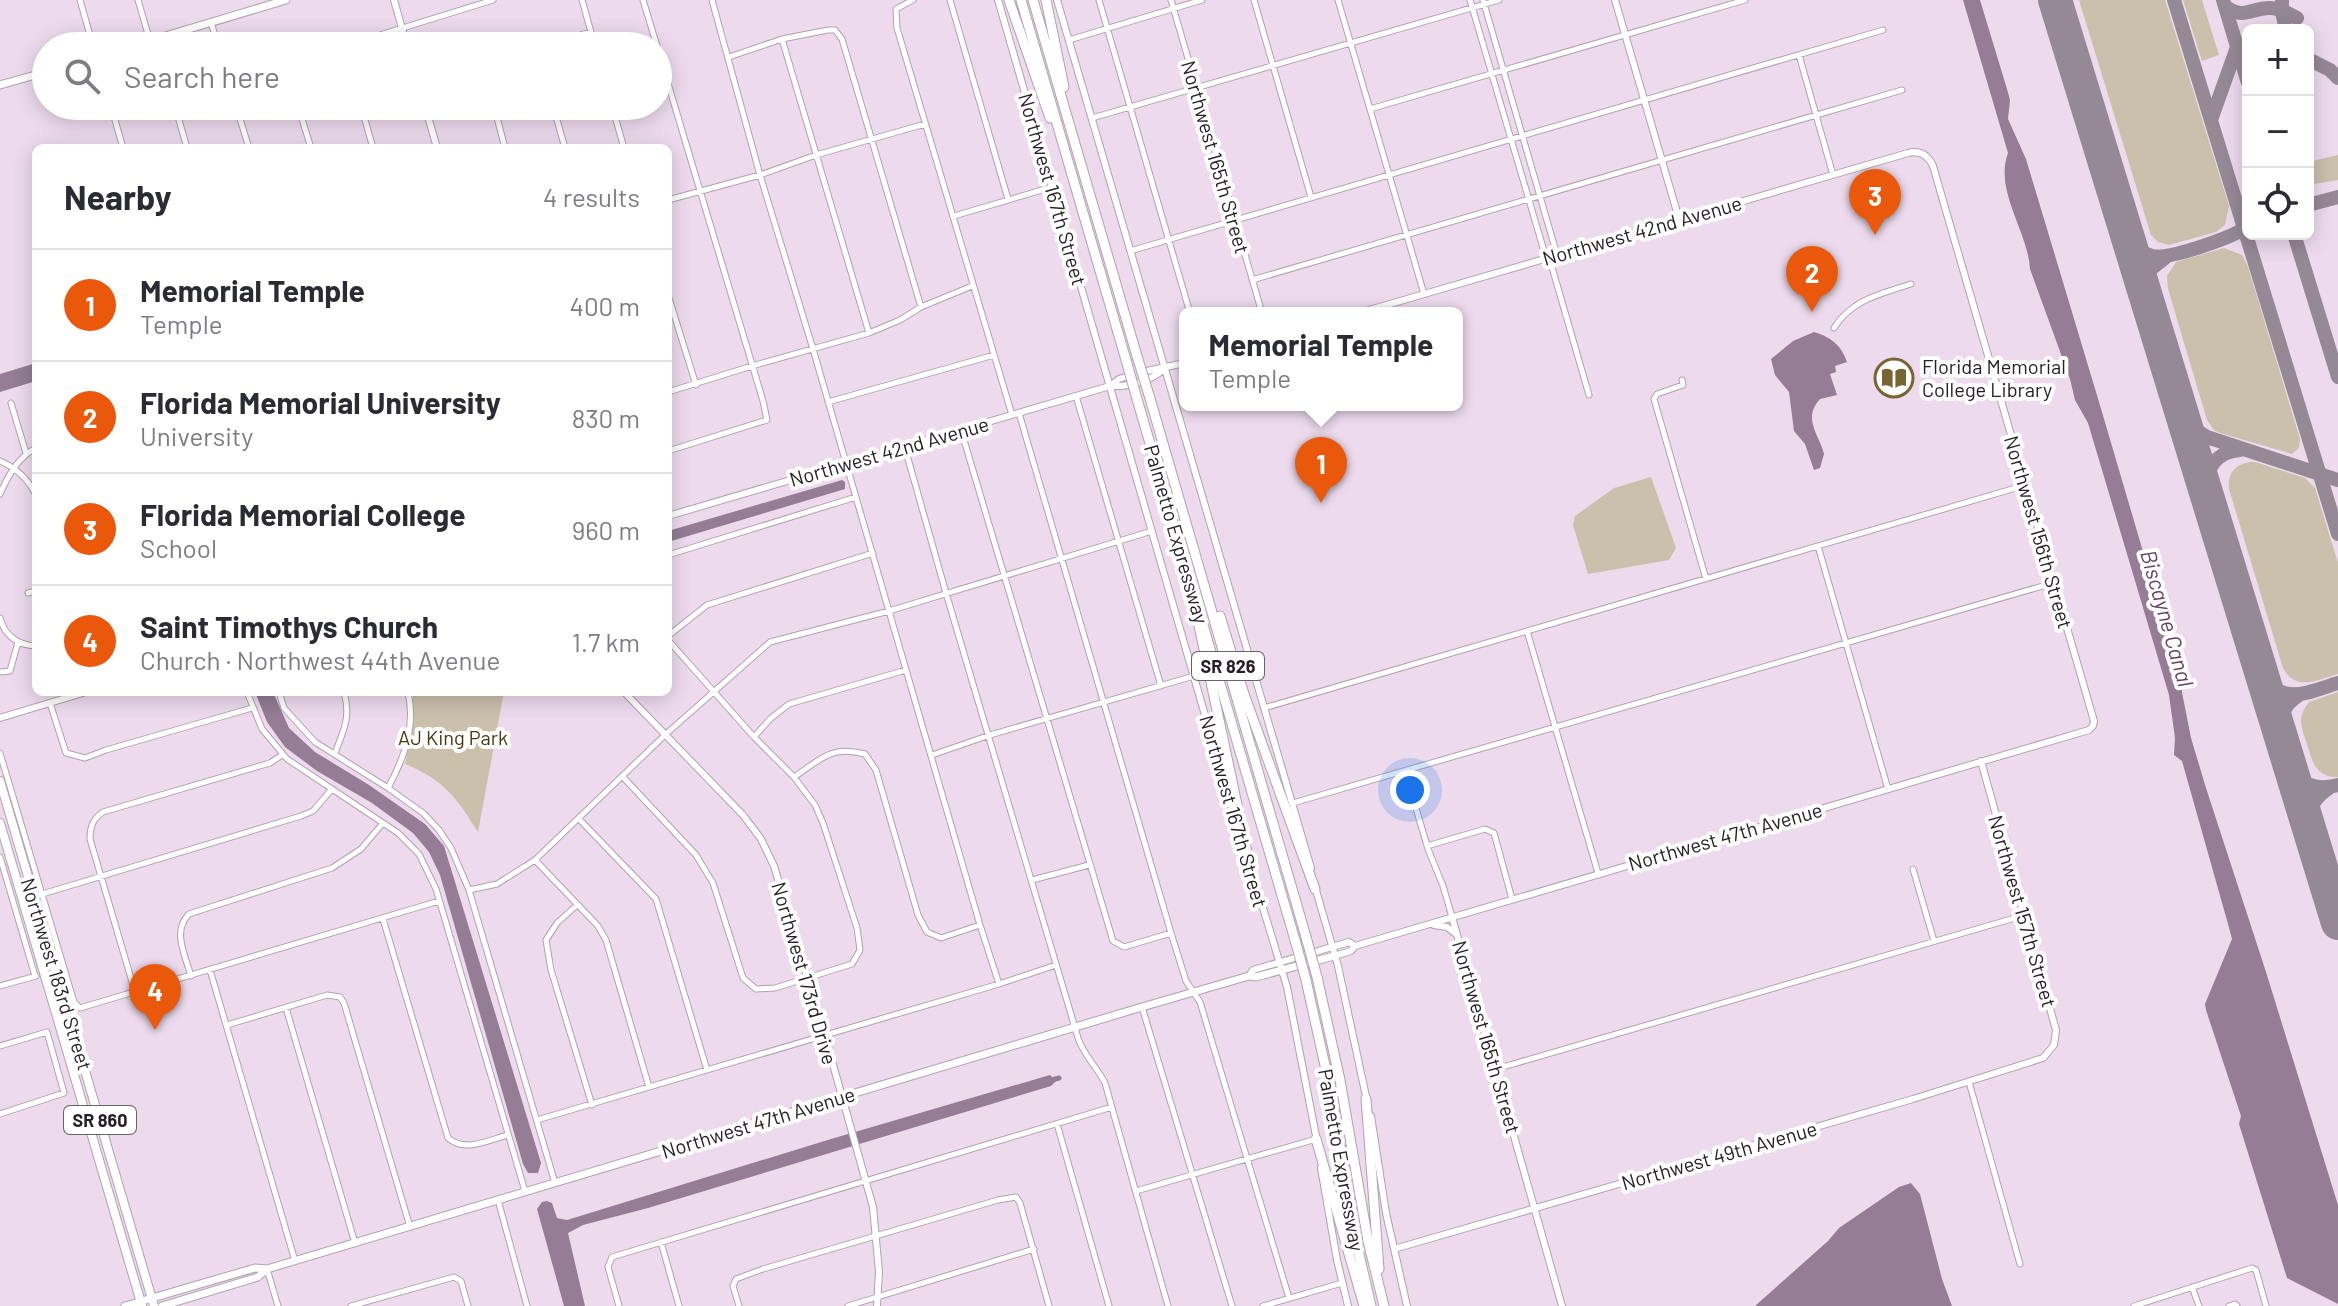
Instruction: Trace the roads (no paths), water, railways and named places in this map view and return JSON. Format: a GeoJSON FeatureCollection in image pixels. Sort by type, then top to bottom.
{"type":"FeatureCollection","features":[{"type":"Feature","properties":{"kind":"highway"},"geometry":{"type":"LineString","coordinates":[[1009,0],[1047,112],[1066,157]]}},
{"type":"Feature","properties":{"kind":"highway","name":"Palmetto Expressway"},"geometry":{"type":"LineString","coordinates":[[1021,0],[1306,980],[1330,1088],[1358,1250],[1371,1306]]}},
{"type":"Feature","properties":{"kind":"highway","name":"Palmetto Expressway"},"geometry":{"type":"LineString","coordinates":[[1033,0],[1317,977],[1340,1080],[1368,1241],[1384,1306]]}},
{"type":"Feature","properties":{"kind":"highway"},"geometry":{"type":"LineString","coordinates":[[1046,0],[1063,76],[1068,118]]}},
{"type":"Feature","properties":{"kind":"highway"},"geometry":{"type":"LineString","coordinates":[[1201,576],[1217,608],[1245,697],[1315,889]]}},
{"type":"Feature","properties":{"kind":"highway"},"geometry":{"type":"LineString","coordinates":[[1193,589],[1198,629],[1250,866]]}},
{"type":"Feature","properties":{"kind":"highway"},"geometry":{"type":"LineString","coordinates":[[1366,1099],[1380,1292]]}},
{"type":"Feature","properties":{"kind":"highway"},"geometry":{"type":"LineString","coordinates":[[1316,1139],[1364,1306]]}},
{"type":"Feature","properties":{"kind":"main road"},"geometry":{"type":"LineString","coordinates":[[179,32],[286,0]]}},
{"type":"Feature","properties":{"kind":"main road"},"geometry":{"type":"LineString","coordinates":[[0,85],[32,76]]}},
{"type":"Feature","properties":{"kind":"main road","name":"Northwest 183rd Street"},"geometry":{"type":"LineString","coordinates":[[0,781],[38,895],[40,918],[153,1302]]}},
{"type":"Feature","properties":{"kind":"main road","name":"Northwest 183rd Street"},"geometry":{"type":"LineString","coordinates":[[0,823],[18,885],[18,903],[75,1074],[141,1304]]}},
{"type":"Feature","properties":{"kind":"main road"},"geometry":{"type":"LineString","coordinates":[[18,885],[38,895]]}},
{"type":"Feature","properties":{"kind":"main road"},"geometry":{"type":"LineString","coordinates":[[18,903],[40,918]]}},
{"type":"Feature","properties":{"kind":"main road","name":"Northwest 47th Avenue"},"geometry":{"type":"LineString","coordinates":[[125,1306],[153,1302],[255,1268],[267,1269],[295,1261],[1193,992],[1334,956]]}},
{"type":"Feature","properties":{"kind":"main road"},"geometry":{"type":"LineString","coordinates":[[40,975],[60,986]]}},
{"type":"Feature","properties":{"kind":"main road"},"geometry":{"type":"LineString","coordinates":[[93,1136],[101,1147],[109,1150]]}},
{"type":"Feature","properties":{"kind":"main road"},"geometry":{"type":"LineString","coordinates":[[98,1154],[114,1168]]}},
{"type":"Feature","properties":{"kind":"main road","name":"Northwest 47th Avenue"},"geometry":{"type":"LineString","coordinates":[[162,1306],[258,1277],[267,1269]]}},
{"type":"Feature","properties":{"kind":"street"},"geometry":{"type":"LineString","coordinates":[[80,0],[89,32]]}},
{"type":"Feature","properties":{"kind":"street"},"geometry":{"type":"LineString","coordinates":[[138,0],[147,32]]}},
{"type":"Feature","properties":{"kind":"street"},"geometry":{"type":"LineString","coordinates":[[394,0],[403,32]]}},
{"type":"Feature","properties":{"kind":"street"},"geometry":{"type":"LineString","coordinates":[[390,32],[493,0]]}},
{"type":"Feature","properties":{"kind":"street"},"geometry":{"type":"LineString","coordinates":[[582,0],[591,32]]}},
{"type":"Feature","properties":{"kind":"street"},"geometry":{"type":"LineString","coordinates":[[643,0],[652,32]]}},
{"type":"Feature","properties":{"kind":"street"},"geometry":{"type":"LineString","coordinates":[[712,0],[760,175],[999,984]]}},
{"type":"Feature","properties":{"kind":"street"},"geometry":{"type":"LineString","coordinates":[[913,0],[896,9],[897,28],[972,286],[1062,558],[1171,933],[1186,981],[1200,1002],[1289,1298]]}},
{"type":"Feature","properties":{"kind":"street"},"geometry":{"type":"LineString","coordinates":[[950,0],[1008,199]]}},
{"type":"Feature","properties":{"kind":"street","name":"Northwest 167th Street"},"geometry":{"type":"LineString","coordinates":[[998,0],[1241,840],[1283,970],[1305,1072],[1325,1201],[1348,1306]]}},
{"type":"Feature","properties":{"kind":"street"},"geometry":{"type":"LineString","coordinates":[[1057,0],[1293,803],[1334,956],[1375,1134],[1386,1213],[1407,1306]]}},
{"type":"Feature","properties":{"kind":"street"},"geometry":{"type":"LineString","coordinates":[[1099,0],[1188,307]]}},
{"type":"Feature","properties":{"kind":"street","name":"Northwest 165th Street"},"geometry":{"type":"LineString","coordinates":[[1171,0],[1260,307]]}},
{"type":"Feature","properties":{"kind":"street"},"geometry":{"type":"LineString","coordinates":[[1069,40],[1202,0]]}},
{"type":"Feature","properties":{"kind":"street"},"geometry":{"type":"LineString","coordinates":[[1254,0],[1311,197]]}},
{"type":"Feature","properties":{"kind":"street"},"geometry":{"type":"LineString","coordinates":[[1338,0],[1424,294]]}},
{"type":"Feature","properties":{"kind":"street"},"geometry":{"type":"LineString","coordinates":[[1470,0],[1589,395]]}},
{"type":"Feature","properties":{"kind":"street"},"geometry":{"type":"LineString","coordinates":[[1092,118],[1472,8],[1483,2],[1499,0]]}},
{"type":"Feature","properties":{"kind":"street"},"geometry":{"type":"LineString","coordinates":[[1615,0],[1679,219]]}},
{"type":"Feature","properties":{"kind":"street"},"geometry":{"type":"LineString","coordinates":[[1370,109],[1745,0]]}},
{"type":"Feature","properties":{"kind":"street"},"geometry":{"type":"LineString","coordinates":[[1483,2],[1555,248],[1549,257]]}},
{"type":"Feature","properties":{"kind":"street"},"geometry":{"type":"LineString","coordinates":[[211,22],[214,32]]}},
{"type":"Feature","properties":{"kind":"street"},"geometry":{"type":"LineString","coordinates":[[729,57],[782,39],[835,30],[842,39],[921,307]]}},
{"type":"Feature","properties":{"kind":"street"},"geometry":{"type":"LineString","coordinates":[[1130,251],[1883,30]]}},
{"type":"Feature","properties":{"kind":"street"},"geometry":{"type":"LineString","coordinates":[[782,39],[869,333]]}},
{"type":"Feature","properties":{"kind":"street"},"geometry":{"type":"LineString","coordinates":[[1799,55],[1833,175]]}},
{"type":"Feature","properties":{"kind":"street"},"geometry":{"type":"LineString","coordinates":[[1252,280],[1902,90]]}},
{"type":"Feature","properties":{"kind":"street"},"geometry":{"type":"LineString","coordinates":[[672,98],[767,420],[672,450]]}},
{"type":"Feature","properties":{"kind":"street"},"geometry":{"type":"LineString","coordinates":[[115,120],[122,144]]}},
{"type":"Feature","properties":{"kind":"street"},"geometry":{"type":"LineString","coordinates":[[179,120],[186,144]]}},
{"type":"Feature","properties":{"kind":"street"},"geometry":{"type":"LineString","coordinates":[[240,120],[248,144]]}},
{"type":"Feature","properties":{"kind":"street"},"geometry":{"type":"LineString","coordinates":[[302,120],[310,144]]}},
{"type":"Feature","properties":{"kind":"street"},"geometry":{"type":"LineString","coordinates":[[365,120],[372,144]]}},
{"type":"Feature","properties":{"kind":"street"},"geometry":{"type":"LineString","coordinates":[[429,120],[436,144]]}},
{"type":"Feature","properties":{"kind":"street"},"geometry":{"type":"LineString","coordinates":[[498,120],[504,144]]}},
{"type":"Feature","properties":{"kind":"street"},"geometry":{"type":"LineString","coordinates":[[557,120],[564,144]]}},
{"type":"Feature","properties":{"kind":"street"},"geometry":{"type":"LineString","coordinates":[[616,120],[623,144]]}},
{"type":"Feature","properties":{"kind":"street"},"geometry":{"type":"LineString","coordinates":[[672,199],[925,124]]}},
{"type":"Feature","properties":{"kind":"street","name":"Northwest 42nd Avenue"},"geometry":{"type":"LineString","coordinates":[[1380,307],[1908,153],[1925,155]]}},
{"type":"Feature","properties":{"kind":"street","name":"Northwest 156th Street"},"geometry":{"type":"LineString","coordinates":[[1925,155],[1933,166],[2093,726]]}},
{"type":"Feature","properties":{"kind":"street"},"geometry":{"type":"LineString","coordinates":[[954,216],[1052,187]]}},
{"type":"Feature","properties":{"kind":"street"},"geometry":{"type":"LineString","coordinates":[[1834,328],[1853,305],[1911,284]]}},
{"type":"Feature","properties":{"kind":"street"},"geometry":{"type":"LineString","coordinates":[[672,391],[869,333],[972,286]]}},
{"type":"Feature","properties":{"kind":"street"},"geometry":{"type":"LineString","coordinates":[[672,308],[696,385]]}},
{"type":"Feature","properties":{"kind":"street"},"geometry":{"type":"LineString","coordinates":[[828,402],[994,355]]}},
{"type":"Feature","properties":{"kind":"street","name":"Northwest 42nd Avenue"},"geometry":{"type":"LineString","coordinates":[[672,515],[1110,386],[1151,378],[1164,369],[1179,365]]}},
{"type":"Feature","properties":{"kind":"street"},"geometry":{"type":"LineString","coordinates":[[1682,380],[1683,385],[1679,388],[1657,394],[1654,399],[1706,579]]}},
{"type":"Feature","properties":{"kind":"street"},"geometry":{"type":"LineString","coordinates":[[1076,396],[1161,686]]}},
{"type":"Feature","properties":{"kind":"street"},"geometry":{"type":"LineString","coordinates":[[11,403],[26,453]]}},
{"type":"Feature","properties":{"kind":"street"},"geometry":{"type":"LineString","coordinates":[[961,430],[1113,941],[1124,947],[1171,933]]}},
{"type":"Feature","properties":{"kind":"street"},"geometry":{"type":"LineString","coordinates":[[905,448],[1074,1027],[1082,1050],[1100,1073],[1112,1107],[1168,1306]]}},
{"type":"Feature","properties":{"kind":"street"},"geometry":{"type":"LineString","coordinates":[[0,494],[14,468],[32,450]]}},
{"type":"Feature","properties":{"kind":"street"},"geometry":{"type":"LineString","coordinates":[[0,461],[14,468],[32,487]]}},
{"type":"Feature","properties":{"kind":"street"},"geometry":{"type":"LineString","coordinates":[[1264,708],[2026,485]]}},
{"type":"Feature","properties":{"kind":"street"},"geometry":{"type":"LineString","coordinates":[[672,554],[856,497]]}},
{"type":"Feature","properties":{"kind":"street"},"geometry":{"type":"LineString","coordinates":[[469,890],[497,884],[535,860],[666,734],[770,642],[889,611],[1152,531]]}},
{"type":"Feature","properties":{"kind":"street"},"geometry":{"type":"LineString","coordinates":[[1818,546],[1888,789]]}},
{"type":"Feature","properties":{"kind":"street"},"geometry":{"type":"LineString","coordinates":[[672,635],[707,605],[873,553]]}},
{"type":"Feature","properties":{"kind":"street"},"geometry":{"type":"LineString","coordinates":[[1293,803],[2053,583]]}},
{"type":"Feature","properties":{"kind":"street"},"geometry":{"type":"LineString","coordinates":[[28,593],[32,592]]}},
{"type":"Feature","properties":{"kind":"street"},"geometry":{"type":"LineString","coordinates":[[1,622],[6,633],[18,642],[32,645]]}},
{"type":"Feature","properties":{"kind":"street"},"geometry":{"type":"LineString","coordinates":[[1527,631],[1598,873]]}},
{"type":"Feature","properties":{"kind":"street"},"geometry":{"type":"LineString","coordinates":[[0,672],[10,671],[18,642]]}},
{"type":"Feature","properties":{"kind":"street"},"geometry":{"type":"LineString","coordinates":[[622,776],[696,855],[713,883],[743,978],[756,989],[775,988],[852,964],[860,950],[857,928],[815,805],[794,777],[754,737],[672,643]]}},
{"type":"Feature","properties":{"kind":"street"},"geometry":{"type":"LineString","coordinates":[[754,737],[789,704],[906,670]]}},
{"type":"Feature","properties":{"kind":"street"},"geometry":{"type":"LineString","coordinates":[[932,755],[990,735],[1195,676]]}},
{"type":"Feature","properties":{"kind":"street"},"geometry":{"type":"LineString","coordinates":[[1,718],[73,696]]}},
{"type":"Feature","properties":{"kind":"street"},"geometry":{"type":"LineString","coordinates":[[248,696],[262,729],[282,755],[398,833],[419,854],[432,877],[525,1192]]}},
{"type":"Feature","properties":{"kind":"street"},"geometry":{"type":"LineString","coordinates":[[280,696],[284,708],[315,742],[423,813],[451,848],[469,890],[555,1183]]}},
{"type":"Feature","properties":{"kind":"street"},"geometry":{"type":"LineString","coordinates":[[335,753],[346,726],[348,706],[345,696]]}},
{"type":"Feature","properties":{"kind":"street"},"geometry":{"type":"LineString","coordinates":[[388,788],[408,743],[411,721],[408,696]]}},
{"type":"Feature","properties":{"kind":"street","name":"Northwest 173rd Drive"},"geometry":{"type":"LineString","coordinates":[[628,696],[743,815],[761,839],[774,866],[873,1207],[879,1272],[877,1306]]}},
{"type":"Feature","properties":{"kind":"street"},"geometry":{"type":"LineString","coordinates":[[50,703],[66,753],[85,758],[252,708]]}},
{"type":"Feature","properties":{"kind":"street","name":"Northwest 47th Avenue"},"geometry":{"type":"LineString","coordinates":[[1334,956],[1351,951],[1355,946],[1427,924],[2089,730],[2093,726]]}},
{"type":"Feature","properties":{"kind":"street"},"geometry":{"type":"LineString","coordinates":[[794,777],[832,752],[849,750],[865,754],[876,770],[918,915],[927,932],[941,938],[980,925]]}},
{"type":"Feature","properties":{"kind":"street"},"geometry":{"type":"LineString","coordinates":[[0,753],[38,895],[73,999],[80,1008],[439,901]]}},
{"type":"Feature","properties":{"kind":"street"},"geometry":{"type":"LineString","coordinates":[[135,992],[90,839],[93,821],[103,812],[270,763],[282,755]]}},
{"type":"Feature","properties":{"kind":"street","name":"Northwest 157th Street"},"geometry":{"type":"LineString","coordinates":[[1981,761],[2056,1030],[2054,1045],[2043,1058]]}},
{"type":"Feature","properties":{"kind":"street","name":"Northwest 165th Street"},"geometry":{"type":"LineString","coordinates":[[1405,771],[1458,936],[1562,1306]]}},
{"type":"Feature","properties":{"kind":"street"},"geometry":{"type":"LineString","coordinates":[[38,895],[308,814],[321,805],[331,790]]}},
{"type":"Feature","properties":{"kind":"street"},"geometry":{"type":"LineString","coordinates":[[579,819],[656,899],[707,1070]]}},
{"type":"Feature","properties":{"kind":"street"},"geometry":{"type":"LineString","coordinates":[[191,976],[180,935],[183,920],[196,910],[332,868],[355,854],[383,823]]}},
{"type":"Feature","properties":{"kind":"street"},"geometry":{"type":"LineString","coordinates":[[1427,846],[1485,829],[1491,830],[1512,899]]}},
{"type":"Feature","properties":{"kind":"street"},"geometry":{"type":"LineString","coordinates":[[0,857],[18,903]]}},
{"type":"Feature","properties":{"kind":"street"},"geometry":{"type":"LineString","coordinates":[[535,860],[598,926],[606,940],[649,1087]]}},
{"type":"Feature","properties":{"kind":"street"},"geometry":{"type":"LineString","coordinates":[[1032,880],[1089,865]]}},
{"type":"Feature","properties":{"kind":"street"},"geometry":{"type":"LineString","coordinates":[[1913,869],[1934,942]]}},
{"type":"Feature","properties":{"kind":"street"},"geometry":{"type":"LineString","coordinates":[[577,905],[557,923],[546,940],[551,970],[592,1105]]}},
{"type":"Feature","properties":{"kind":"street"},"geometry":{"type":"LineString","coordinates":[[1496,1069],[2025,915]]}},
{"type":"Feature","properties":{"kind":"street"},"geometry":{"type":"LineString","coordinates":[[383,919],[448,1138],[456,1144],[470,1146],[508,1135]]}},
{"type":"Feature","properties":{"kind":"street"},"geometry":{"type":"LineString","coordinates":[[1427,924],[1442,925],[1458,936]]}},
{"type":"Feature","properties":{"kind":"street","name":"Northwest 47th Avenue"},"geometry":{"type":"LineString","coordinates":[[1249,976],[1253,970],[1280,961],[1349,942],[1355,946]]}},
{"type":"Feature","properties":{"kind":"street"},"geometry":{"type":"LineString","coordinates":[[537,1120],[1056,965]]}},
{"type":"Feature","properties":{"kind":"street"},"geometry":{"type":"LineString","coordinates":[[210,970],[295,1261]]}},
{"type":"Feature","properties":{"kind":"street"},"geometry":{"type":"LineString","coordinates":[[0,986],[40,975]]}},
{"type":"Feature","properties":{"kind":"street"},"geometry":{"type":"LineString","coordinates":[[227,1025],[327,995],[336,995],[344,1003],[410,1227]]}},
{"type":"Feature","properties":{"kind":"street"},"geometry":{"type":"LineString","coordinates":[[1142,1007],[1232,1306]]}},
{"type":"Feature","properties":{"kind":"street"},"geometry":{"type":"LineString","coordinates":[[286,1008],[355,1243]]}},
{"type":"Feature","properties":{"kind":"street"},"geometry":{"type":"LineString","coordinates":[[0,1046],[47,1032],[64,1093],[0,1114]]}},
{"type":"Feature","properties":{"kind":"street","name":"Northwest 49th Avenue"},"geometry":{"type":"LineString","coordinates":[[1394,1249],[2043,1058]]}},
{"type":"Feature","properties":{"kind":"street"},"geometry":{"type":"LineString","coordinates":[[61,1079],[75,1074]]}},
{"type":"Feature","properties":{"kind":"street"},"geometry":{"type":"LineString","coordinates":[[1969,1082],[2020,1264]]}},
{"type":"Feature","properties":{"kind":"street"},"geometry":{"type":"LineString","coordinates":[[619,1306],[608,1267],[612,1257],[1112,1107]]}},
{"type":"Feature","properties":{"kind":"street"},"geometry":{"type":"LineString","coordinates":[[1057,1124],[1109,1306]]}},
{"type":"Feature","properties":{"kind":"street"},"geometry":{"type":"LineString","coordinates":[[1136,1191],[1316,1139]]}},
{"type":"Feature","properties":{"kind":"street"},"geometry":{"type":"LineString","coordinates":[[739,1306],[733,1286],[736,1279],[1016,1197],[1034,1249],[1047,1306]]}},
{"type":"Feature","properties":{"kind":"street"},"geometry":{"type":"LineString","coordinates":[[498,1200],[527,1306]]}},
{"type":"Feature","properties":{"kind":"street"},"geometry":{"type":"LineString","coordinates":[[661,1242],[679,1306]]}},
{"type":"Feature","properties":{"kind":"street"},"geometry":{"type":"LineString","coordinates":[[848,1306],[1034,1249]]}},
{"type":"Feature","properties":{"kind":"street"},"geometry":{"type":"LineString","coordinates":[[2134,1306],[2252,1268],[2256,1270],[2266,1306]]}},
{"type":"Feature","properties":{"kind":"street"},"geometry":{"type":"LineString","coordinates":[[267,1269],[278,1306]]}},
{"type":"Feature","properties":{"kind":"street"},"geometry":{"type":"LineString","coordinates":[[351,1306],[454,1277],[461,1281],[468,1306]]}},
{"type":"Feature","properties":{"kind":"street"},"geometry":{"type":"LineString","coordinates":[[1263,1306],[1342,1283]]}},
{"type":"Feature","properties":{"kind":"street"},"geometry":{"type":"LineString","coordinates":[[2192,1287],[2199,1306]]}},
{"type":"Feature","properties":{"kind":"street"},"geometry":{"type":"LineString","coordinates":[[2229,1306],[2237,1306]]}},
{"type":"Feature","properties":{"kind":"waterway"},"geometry":{"type":"LineString","coordinates":[[1048,1081],[1059,1078]]}},
{"type":"Feature","properties":{"kind":"place","name":"Florida Memorial College"},"geometry":{"type":"Point","coordinates":[1875,235]}},
{"type":"Feature","properties":{"kind":"place","name":"Florida Memorial University"},"geometry":{"type":"Point","coordinates":[1812,312]}},
{"type":"Feature","properties":{"kind":"place","name":"Florida Memorial College Library"},"geometry":{"type":"Point","coordinates":[1894,378]}},
{"type":"Feature","properties":{"kind":"place","name":"Memorial Temple"},"geometry":{"type":"Point","coordinates":[1321,503]}},
{"type":"Feature","properties":{"kind":"place","name":"Saint Timothys Church"},"geometry":{"type":"Point","coordinates":[155,1030]}},
{"type":"Feature","properties":{"kind":"water label","name":"Biscayne Canal"},"geometry":{"type":"Point","coordinates":[2168,618]}},
{"type":"Feature","properties":{"kind":"park label","name":"AJ King Park"},"geometry":{"type":"Point","coordinates":[453,737]}}]}
